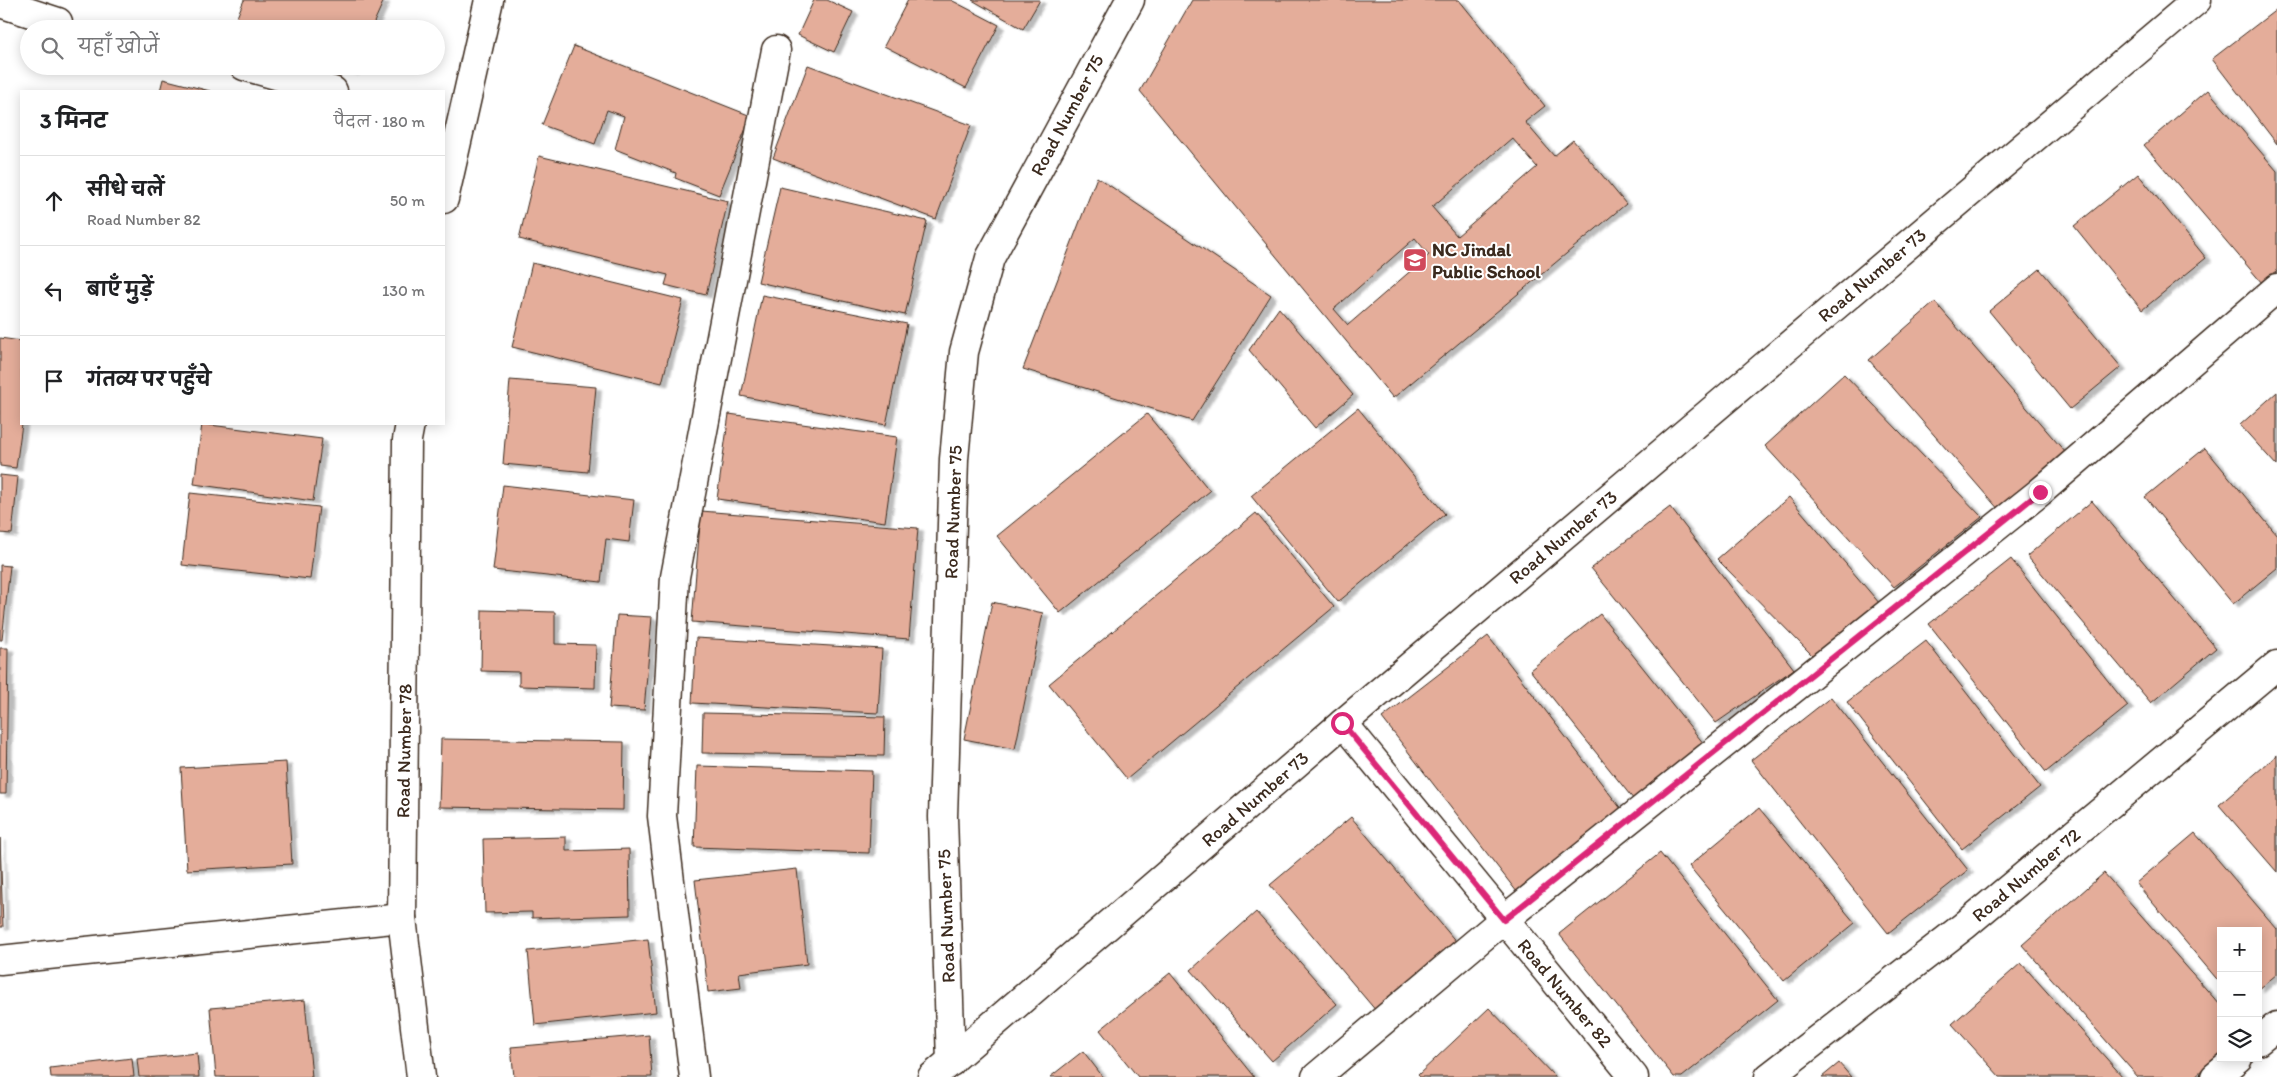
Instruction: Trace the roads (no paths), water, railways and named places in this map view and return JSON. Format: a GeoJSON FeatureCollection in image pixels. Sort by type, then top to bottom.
{"type":"FeatureCollection","features":[{"type":"Feature","properties":{"kind":"street"},"geometry":{"type":"LineString","coordinates":[[445,190],[452,125],[489,0]]}},
{"type":"Feature","properties":{"kind":"street","name":"Road Number 75"},"geometry":{"type":"LineString","coordinates":[[941,1070],[943,817],[954,459],[964,352],[990,258],[1130,0]]}},
{"type":"Feature","properties":{"kind":"street","name":"Road Number 73"},"geometry":{"type":"LineString","coordinates":[[941,1070],[1342,723],[2196,0]]}},
{"type":"Feature","properties":{"kind":"street"},"geometry":{"type":"LineString","coordinates":[[0,3],[52,20]]}},
{"type":"Feature","properties":{"kind":"street"},"geometry":{"type":"LineString","coordinates":[[694,1077],[662,816],[675,577],[776,50]]}},
{"type":"Feature","properties":{"kind":"street"},"geometry":{"type":"LineString","coordinates":[[276,75],[329,90]]}},
{"type":"Feature","properties":{"kind":"street"},"geometry":{"type":"LineString","coordinates":[[1316,1077],[1504,920],[2040,492],[2277,288]]}},
{"type":"Feature","properties":{"kind":"street","name":"Road Number 78"},"geometry":{"type":"LineString","coordinates":[[410,425],[407,440],[402,918],[421,1077]]}},
{"type":"Feature","properties":{"kind":"street","name":"Road Number 72"},"geometry":{"type":"LineString","coordinates":[[1770,1077],[1964,926],[2277,665]]}},
{"type":"Feature","properties":{"kind":"street","name":"Road Number 82"},"geometry":{"type":"LineString","coordinates":[[1342,723],[1634,1077]]}},
{"type":"Feature","properties":{"kind":"street"},"geometry":{"type":"LineString","coordinates":[[0,960],[402,918]]}},
{"type":"Feature","properties":{"kind":"street"},"geometry":{"type":"LineString","coordinates":[[2262,1038],[2277,1026]]}},
{"type":"Feature","properties":{"kind":"street"},"geometry":{"type":"LineString","coordinates":[[2215,1077],[2233,1062]]}},
{"type":"Feature","properties":{"kind":"place","name":"NC Jindal Public School"},"geometry":{"type":"Point","coordinates":[1415,260]}}]}
